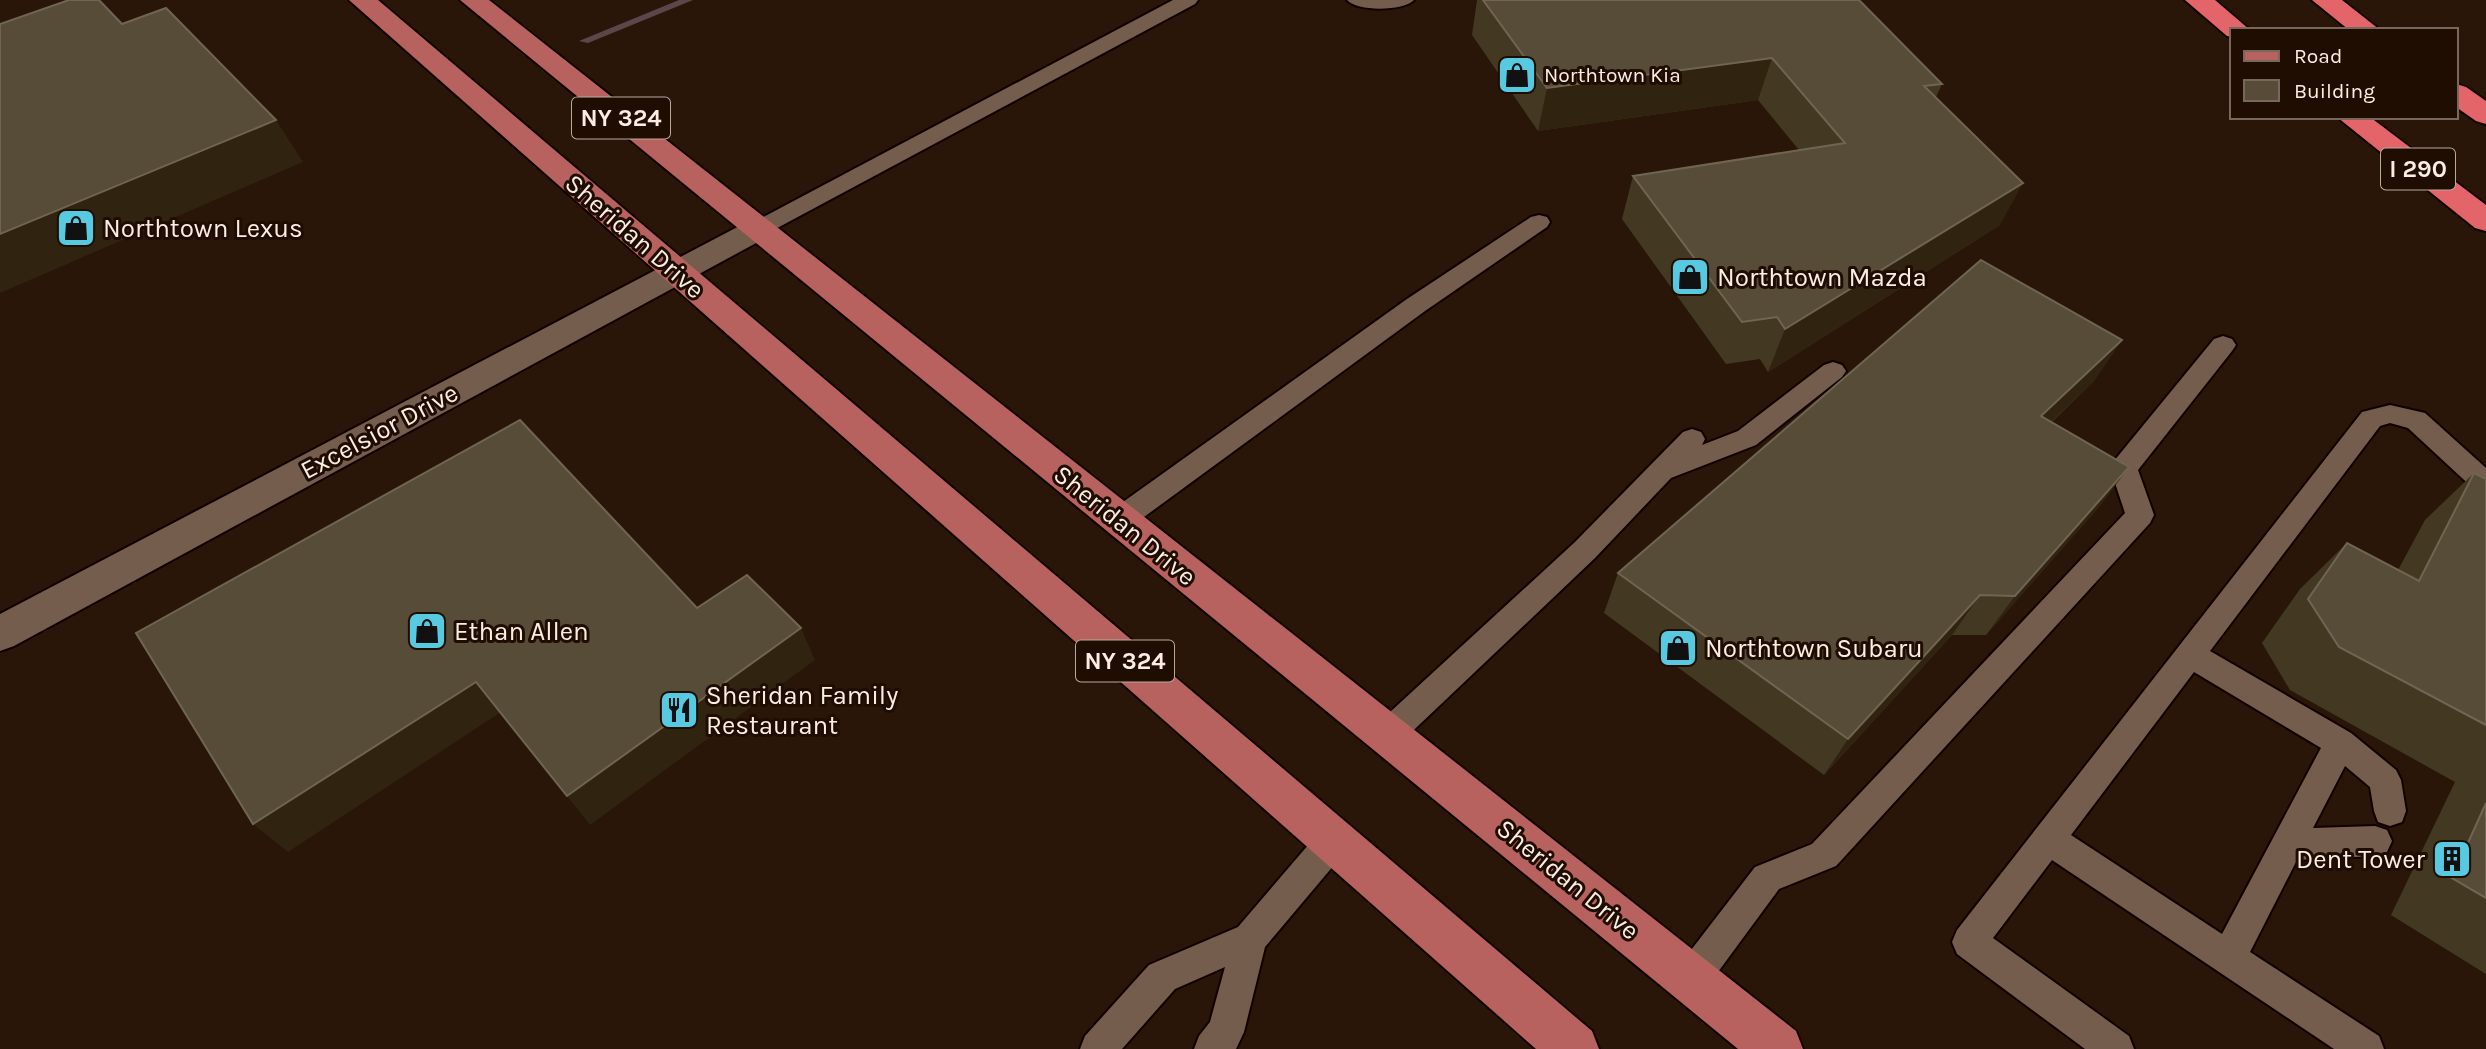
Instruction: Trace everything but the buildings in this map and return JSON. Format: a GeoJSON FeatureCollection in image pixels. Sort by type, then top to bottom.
{"type":"FeatureCollection","features":[{"type":"Feature","properties":{"kind":"highway"},"geometry":{"type":"LineString","coordinates":[[2198,0],[2233,28]]}},
{"type":"Feature","properties":{"kind":"highway"},"geometry":{"type":"LineString","coordinates":[[2325,0],[2364,28]]}},
{"type":"Feature","properties":{"kind":"highway","name":"I 290"},"geometry":{"type":"LineString","coordinates":[[2354,119],[2486,221]]}},
{"type":"Feature","properties":{"kind":"main road","name":"Sheridan Drive"},"geometry":{"type":"LineString","coordinates":[[362,0],[1574,1049]]}},
{"type":"Feature","properties":{"kind":"main road","name":"Sheridan Drive"},"geometry":{"type":"LineString","coordinates":[[473,0],[1778,1049]]}},
{"type":"Feature","properties":{"kind":"street","name":"Excelsior Drive"},"geometry":{"type":"LineString","coordinates":[[0,634],[758,229]]}},
{"type":"Feature","properties":{"kind":"lane"},"geometry":{"type":"LineString","coordinates":[[758,229],[1188,0]]}},
{"type":"Feature","properties":{"kind":"lane"},"geometry":{"type":"LineString","coordinates":[[1357,0],[1365,4],[1404,0]]}},
{"type":"Feature","properties":{"kind":"lane"},"geometry":{"type":"LineString","coordinates":[[1119,520],[1416,305],[1539,222]]}},
{"type":"Feature","properties":{"kind":"lane"},"geometry":{"type":"LineString","coordinates":[[1691,979],[1767,878],[1824,855],[2140,515],[2124,468],[2223,345]]}},
{"type":"Feature","properties":{"kind":"lane"},"geometry":{"type":"LineString","coordinates":[[1659,472],[1747,438],[1833,371]]}},
{"type":"Feature","properties":{"kind":"lane"},"geometry":{"type":"LineString","coordinates":[[2116,1049],[1969,942],[2371,419],[2390,414],[2416,420],[2486,484]]}},
{"type":"Feature","properties":{"kind":"lane"},"geometry":{"type":"LineString","coordinates":[[1388,734],[1584,550],[1692,439]]}},
{"type":"Feature","properties":{"kind":"lane"},"geometry":{"type":"LineString","coordinates":[[2190,654],[2340,743],[2385,780],[2390,811]]}},
{"type":"Feature","properties":{"kind":"lane"},"geometry":{"type":"LineString","coordinates":[[2228,958],[2340,743]]}},
{"type":"Feature","properties":{"kind":"lane"},"geometry":{"type":"LineString","coordinates":[[2048,839],[2366,1049]]}},
{"type":"Feature","properties":{"kind":"lane"},"geometry":{"type":"LineString","coordinates":[[1212,1049],[1226,1032],[1250,939],[1333,841]]}},
{"type":"Feature","properties":{"kind":"lane"},"geometry":{"type":"LineString","coordinates":[[2288,845],[2375,841]]}},
{"type":"Feature","properties":{"kind":"lane"},"geometry":{"type":"LineString","coordinates":[[1098,1049],[1162,977],[1250,939]]}},
{"type":"Feature","properties":{"kind":"waterway"},"geometry":{"type":"LineString","coordinates":[[584,41],[688,0]]}},
{"type":"Feature","properties":{"kind":"place","name":"Northtown Kia"},"geometry":{"type":"Point","coordinates":[1517,75]}},
{"type":"Feature","properties":{"kind":"place","name":"Northtown Lexus"},"geometry":{"type":"Point","coordinates":[76,228]}},
{"type":"Feature","properties":{"kind":"place","name":"Northtown Mazda"},"geometry":{"type":"Point","coordinates":[1690,277]}},
{"type":"Feature","properties":{"kind":"place","name":"Ethan Allen"},"geometry":{"type":"Point","coordinates":[427,631]}},
{"type":"Feature","properties":{"kind":"place","name":"Northtown Subaru"},"geometry":{"type":"Point","coordinates":[1678,648]}},
{"type":"Feature","properties":{"kind":"place","name":"Sheridan Family Restaurant"},"geometry":{"type":"Point","coordinates":[679,710]}},
{"type":"Feature","properties":{"kind":"place","name":"Dent Tower"},"geometry":{"type":"Point","coordinates":[2452,859]}}]}
